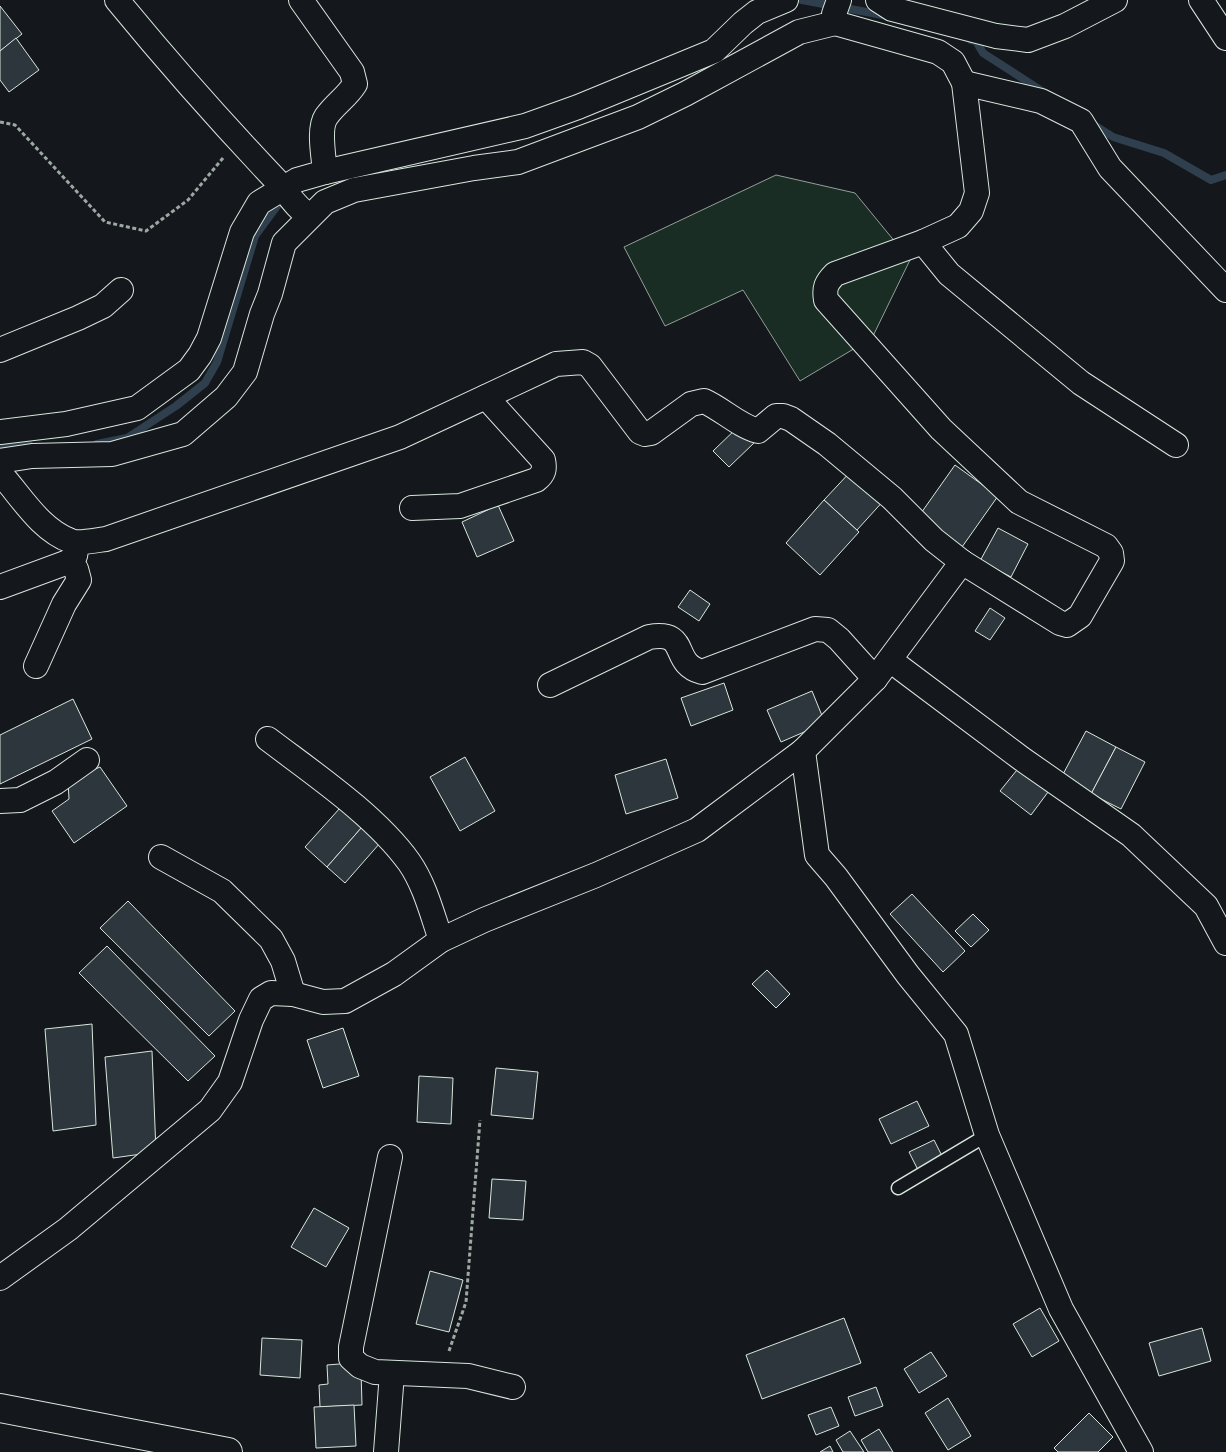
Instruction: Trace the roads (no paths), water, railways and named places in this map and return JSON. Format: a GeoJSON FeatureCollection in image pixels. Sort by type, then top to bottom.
{"type":"FeatureCollection","features":[{"type":"Feature","properties":{"kind":"street"},"geometry":{"type":"LineString","coordinates":[[118,0],[239,142],[285,189],[306,214]]}},
{"type":"Feature","properties":{"kind":"street"},"geometry":{"type":"LineString","coordinates":[[301,0],[352,72],[355,84],[349,94],[325,118],[322,139],[326,172]]}},
{"type":"Feature","properties":{"kind":"street"},"geometry":{"type":"LineString","coordinates":[[4,450],[66,424],[137,408],[189,370],[209,338],[242,232],[259,203],[297,180],[525,126],[578,107],[714,51],[757,12],[786,0]]}},
{"type":"Feature","properties":{"kind":"street"},"geometry":{"type":"LineString","coordinates":[[878,0],[892,9],[996,36],[1028,40],[1065,26],[1115,0]]}},
{"type":"Feature","properties":{"kind":"street"},"geometry":{"type":"LineString","coordinates":[[1201,0],[1226,38]]}},
{"type":"Feature","properties":{"kind":"street"},"geometry":{"type":"LineString","coordinates":[[0,587],[70,552],[400,437],[556,364],[583,362],[590,366],[640,432],[645,434],[651,433],[691,404],[704,401],[751,429],[758,431],[776,416],[791,419],[827,444],[892,498],[934,540],[962,562],[1060,623],[1067,625],[1080,616],[1112,561],[1111,553],[1106,546],[1019,502],[941,430],[826,300],[824,289],[828,281],[835,274],[923,242],[958,226],[971,211],[977,193],[964,82],[953,62],[938,52],[836,12],[686,94],[638,117],[518,162],[354,190],[325,202],[306,214],[284,243],[245,372],[226,397],[183,434],[112,454],[32,456],[4,450]]}},
{"type":"Feature","properties":{"kind":"street"},"geometry":{"type":"LineString","coordinates":[[964,82],[1041,101],[1081,122],[1110,168],[1226,290]]}},
{"type":"Feature","properties":{"kind":"street"},"geometry":{"type":"LineString","coordinates":[[923,242],[949,274],[1081,383],[1176,445]]}},
{"type":"Feature","properties":{"kind":"street"},"geometry":{"type":"LineString","coordinates":[[0,350],[103,306],[121,290]]}},
{"type":"Feature","properties":{"kind":"street"},"geometry":{"type":"LineString","coordinates":[[412,508],[460,506],[536,480],[542,475],[545,467],[543,460],[486,397]]}},
{"type":"Feature","properties":{"kind":"street"},"geometry":{"type":"LineString","coordinates":[[4,450],[33,513],[54,531],[70,552],[78,580],[64,604],[36,666]]}},
{"type":"Feature","properties":{"kind":"street"},"geometry":{"type":"LineString","coordinates":[[0,1278],[68,1229],[210,1110],[230,1082],[251,1020],[261,1000],[271,993],[293,994],[323,1002],[345,1001],[394,974],[441,940],[697,830],[803,751],[875,679],[962,562]]}},
{"type":"Feature","properties":{"kind":"street"},"geometry":{"type":"LineString","coordinates":[[550,684],[649,637],[662,635],[671,638],[678,645],[685,662],[692,669],[702,672],[815,629],[828,630],[839,639],[875,679]]}},
{"type":"Feature","properties":{"kind":"street"},"geometry":{"type":"LineString","coordinates":[[890,660],[1022,759],[1131,835],[1206,906],[1226,943]]}},
{"type":"Feature","properties":{"kind":"street"},"geometry":{"type":"LineString","coordinates":[[268,739],[330,786],[384,833],[410,863],[423,888],[441,940]]}},
{"type":"Feature","properties":{"kind":"street"},"geometry":{"type":"LineString","coordinates":[[803,751],[816,855],[836,878],[908,975],[956,1034],[988,1135],[1061,1309],[1141,1452]]}},
{"type":"Feature","properties":{"kind":"street"},"geometry":{"type":"LineString","coordinates":[[0,801],[20,800],[56,782],[87,760]]}},
{"type":"Feature","properties":{"kind":"street"},"geometry":{"type":"LineString","coordinates":[[161,856],[222,891],[271,940],[283,960],[293,994]]}},
{"type":"Feature","properties":{"kind":"street"},"geometry":{"type":"LineString","coordinates":[[390,1157],[351,1347],[352,1358],[360,1366],[375,1372],[468,1376],[513,1387]]}},
{"type":"Feature","properties":{"kind":"street"},"geometry":{"type":"LineString","coordinates":[[386,1452],[392,1373]]}},
{"type":"Feature","properties":{"kind":"street"},"geometry":{"type":"LineString","coordinates":[[0,1408],[228,1452]]}},
{"type":"Feature","properties":{"kind":"lane"},"geometry":{"type":"LineString","coordinates":[[898,1188],[988,1135]]}},
{"type":"Feature","properties":{"kind":"waterway"},"geometry":{"type":"LineString","coordinates":[[802,0],[888,16]]}},
{"type":"Feature","properties":{"kind":"waterway"},"geometry":{"type":"LineString","coordinates":[[971,40],[976,41],[983,53],[1045,93]]}},
{"type":"Feature","properties":{"kind":"waterway"},"geometry":{"type":"LineString","coordinates":[[1091,123],[1113,137],[1164,153],[1211,180],[1226,175]]}},
{"type":"Feature","properties":{"kind":"waterway"},"geometry":{"type":"LineString","coordinates":[[97,444],[127,438],[176,406],[205,383],[217,362],[255,236],[283,198]]}},
{"type":"Feature","properties":{"kind":"waterway"},"geometry":{"type":"LineString","coordinates":[[0,448],[29,445]]}}]}
